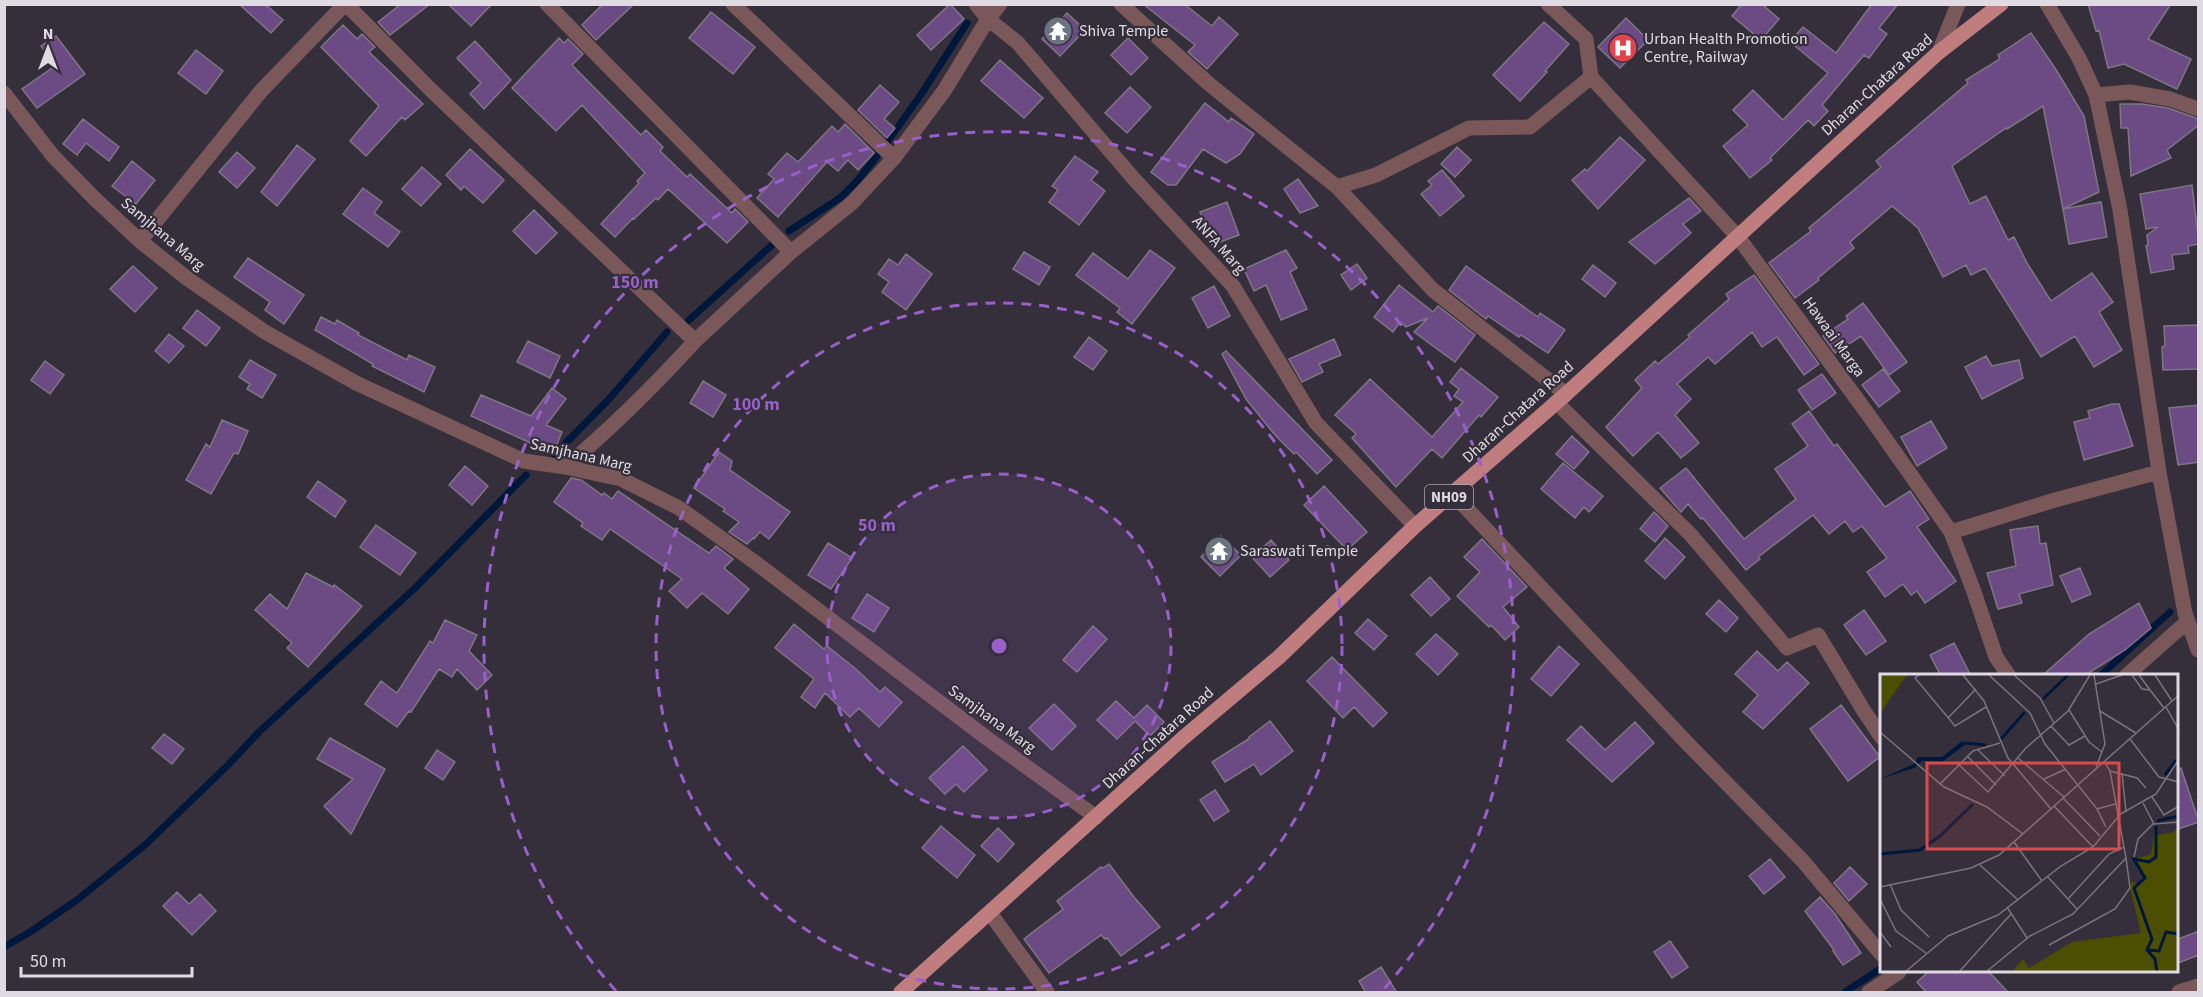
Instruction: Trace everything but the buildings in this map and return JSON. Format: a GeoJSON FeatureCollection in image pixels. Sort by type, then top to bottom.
{"type":"FeatureCollection","features":[{"type":"Feature","properties":{"kind":"main road","name":"Dharan-Chatara Road"},"geometry":{"type":"LineString","coordinates":[[901,993],[1183,738],[1279,657],[1415,526],[1561,398],[1939,52],[2001,4]]}},
{"type":"Feature","properties":{"kind":"street"},"geometry":{"type":"LineString","coordinates":[[140,241],[261,91],[345,4],[431,90],[695,341]]}},
{"type":"Feature","properties":{"kind":"street"},"geometry":{"type":"LineString","coordinates":[[547,4],[791,252]]}},
{"type":"Feature","properties":{"kind":"street"},"geometry":{"type":"LineString","coordinates":[[733,4],[894,158]]}},
{"type":"Feature","properties":{"kind":"street","name":"ANFA Marg"},"geometry":{"type":"LineString","coordinates":[[976,4],[988,19],[1018,43],[1134,178],[1233,286],[1316,423],[1415,526]]}},
{"type":"Feature","properties":{"kind":"street"},"geometry":{"type":"LineString","coordinates":[[565,467],[643,398],[695,341],[791,252],[852,203],[894,158],[944,91],[988,19],[1000,4]]}},
{"type":"Feature","properties":{"kind":"street"},"geometry":{"type":"LineString","coordinates":[[1121,4],[1209,84],[1337,187],[1433,290],[1561,398],[1691,535],[1787,648],[1818,635],[1880,735]]}},
{"type":"Feature","properties":{"kind":"street"},"geometry":{"type":"LineString","coordinates":[[1337,187],[1376,175],[1469,128],[1530,127],[1591,77],[1586,39],[1548,4]]}},
{"type":"Feature","properties":{"kind":"street"},"geometry":{"type":"LineString","coordinates":[[1939,52],[1958,4]]}},
{"type":"Feature","properties":{"kind":"street"},"geometry":{"type":"LineString","coordinates":[[2047,4],[2079,58],[2096,94],[2120,210],[2159,472],[2199,650]]}},
{"type":"Feature","properties":{"kind":"street","name":"Hawaai Marga"},"geometry":{"type":"LineString","coordinates":[[1591,77],[1738,237],[1951,532],[1996,657],[2009,674]]}},
{"type":"Feature","properties":{"kind":"street"},"geometry":{"type":"LineString","coordinates":[[2096,94],[2130,92],[2170,99],[2199,109]]}},
{"type":"Feature","properties":{"kind":"street","name":"Samjhana Marg"},"geometry":{"type":"LineString","coordinates":[[4,93],[53,156],[140,241],[188,279],[265,332],[356,383],[524,461],[621,479],[679,508],[1096,817]]}},
{"type":"Feature","properties":{"kind":"street"},"geometry":{"type":"LineString","coordinates":[[1951,532],[2159,472]]}},
{"type":"Feature","properties":{"kind":"street"},"geometry":{"type":"LineString","coordinates":[[1453,494],[1687,743],[1802,861],[1880,953]]}},
{"type":"Feature","properties":{"kind":"street"},"geometry":{"type":"LineString","coordinates":[[2128,674],[2190,613]]}},
{"type":"Feature","properties":{"kind":"street"},"geometry":{"type":"LineString","coordinates":[[990,913],[1047,993]]}},
{"type":"Feature","properties":{"kind":"street"},"geometry":{"type":"LineString","coordinates":[[1869,993],[1897,973]]}},
{"type":"Feature","properties":{"kind":"street"},"geometry":{"type":"LineString","coordinates":[[2180,993],[2199,986]]}},
{"type":"Feature","properties":{"kind":"waterway"},"geometry":{"type":"LineString","coordinates":[[885,145],[967,23]]}},
{"type":"Feature","properties":{"kind":"waterway"},"geometry":{"type":"LineString","coordinates":[[789,231],[840,198],[877,156]]}},
{"type":"Feature","properties":{"kind":"waterway"},"geometry":{"type":"LineString","coordinates":[[688,321],[773,244]]}},
{"type":"Feature","properties":{"kind":"waterway"},"geometry":{"type":"LineString","coordinates":[[554,455],[609,399],[667,332]]}},
{"type":"Feature","properties":{"kind":"waterway"},"geometry":{"type":"LineString","coordinates":[[4,947],[77,900],[145,845],[259,732],[416,587],[526,475]]}},
{"type":"Feature","properties":{"kind":"waterway"},"geometry":{"type":"LineString","coordinates":[[2102,674],[2170,612]]}},
{"type":"Feature","properties":{"kind":"waterway"},"geometry":{"type":"LineString","coordinates":[[1845,992],[1880,969]]}},
{"type":"Feature","properties":{"kind":"place","name":"Shiva Temple"},"geometry":{"type":"Point","coordinates":[1058,31]}},
{"type":"Feature","properties":{"kind":"place","name":"Urban Health Promotion Centre, Railway"},"geometry":{"type":"Point","coordinates":[1623,48]}},
{"type":"Feature","properties":{"kind":"place","name":"Saraswati Temple"},"geometry":{"type":"Point","coordinates":[1219,551]}}]}
